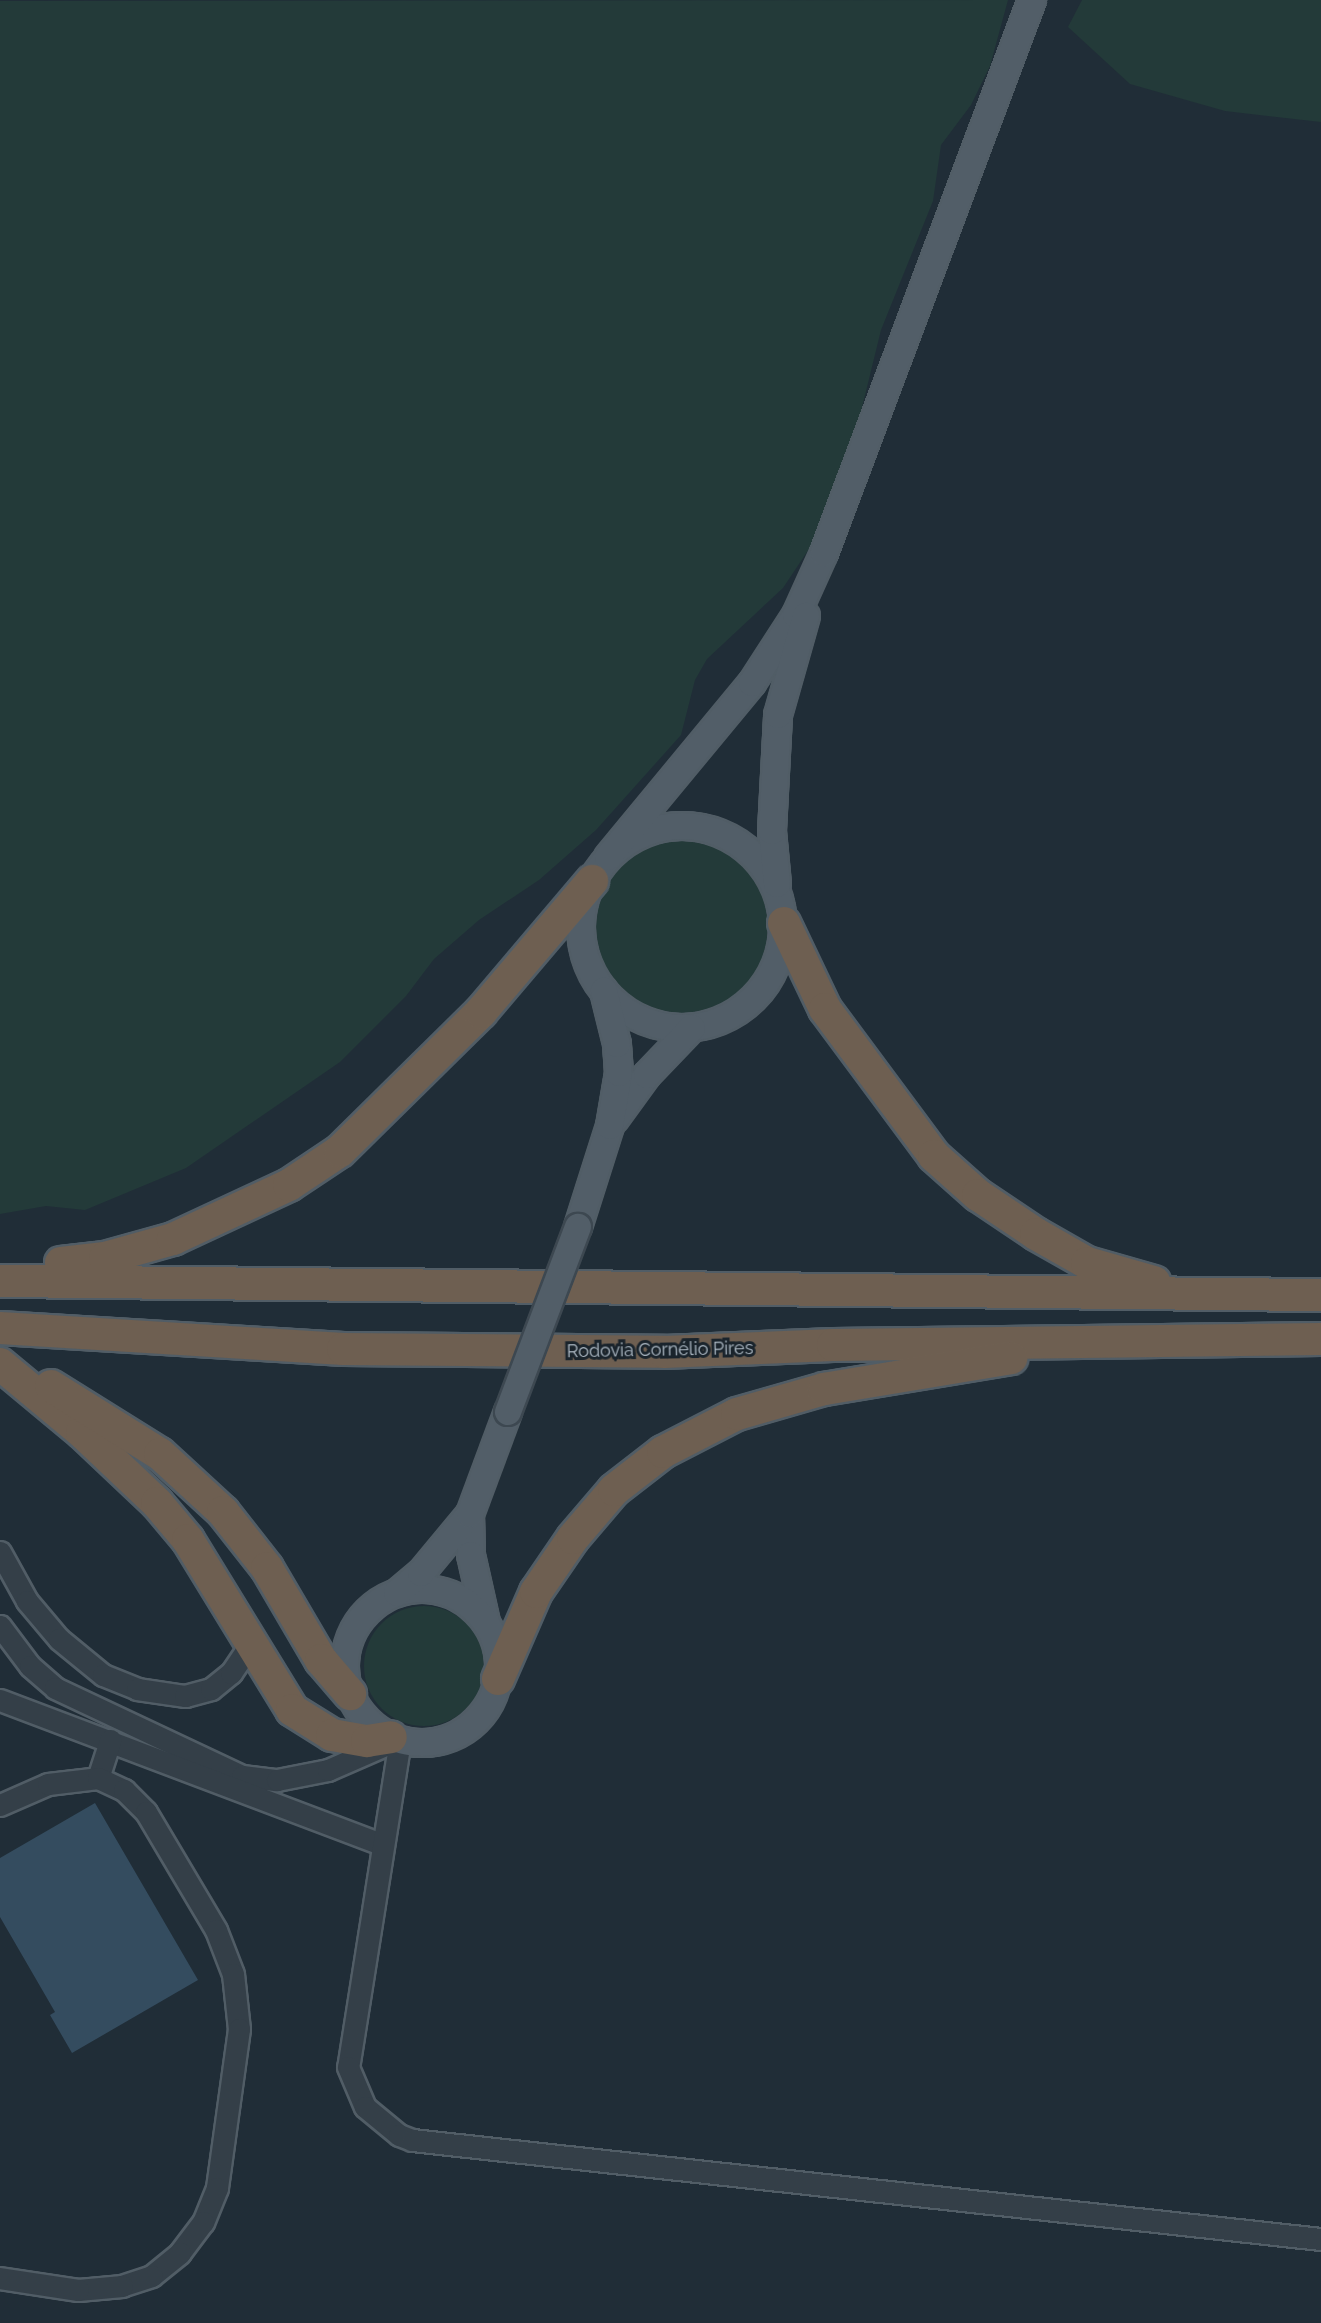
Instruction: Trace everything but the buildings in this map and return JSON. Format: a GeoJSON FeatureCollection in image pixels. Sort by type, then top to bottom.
{"type":"FeatureCollection","features":[{"type":"Feature","properties":{"kind":"highway"},"geometry":{"type":"LineString","coordinates":[[0,1270],[105,1258],[173,1239],[289,1185],[365,1129],[481,1012],[600,869]]}},
{"type":"Feature","properties":{"kind":"highway"},"geometry":{"type":"LineString","coordinates":[[781,908],[825,1009],[892,1105],[934,1157],[978,1195],[1087,1263],[1130,1279],[1260,1296]]}},
{"type":"Feature","properties":{"kind":"highway"},"geometry":{"type":"LineString","coordinates":[[0,1281],[1321,1296]]}},
{"type":"Feature","properties":{"kind":"highway","name":"Rodovia Cornélio Pires"},"geometry":{"type":"LineString","coordinates":[[0,1328],[343,1349],[664,1352],[1127,1340],[1321,1339]]}},
{"type":"Feature","properties":{"kind":"highway"},"geometry":{"type":"LineString","coordinates":[[498,1679],[536,1592],[573,1538],[614,1490],[663,1452],[737,1414],[824,1389],[1127,1340]]}},
{"type":"Feature","properties":{"kind":"highway"},"geometry":{"type":"LineString","coordinates":[[0,1362],[82,1432],[157,1503],[188,1540],[279,1696],[306,1721],[332,1735],[355,1739],[396,1739]]}},
{"type":"Feature","properties":{"kind":"highway"},"geometry":{"type":"LineString","coordinates":[[0,1362],[63,1392],[160,1454],[223,1512],[267,1568],[321,1660],[350,1694]]}},
{"type":"Feature","properties":{"kind":"main road"},"geometry":{"type":"LineString","coordinates":[[824,554],[778,715],[772,831],[781,908],[781,954],[768,982],[748,1005],[722,1021],[692,1028],[649,1022],[628,1013],[604,991],[589,966],[582,938],[583,909],[600,869],[752,683],[796,615],[824,554],[1032,0]]}},
{"type":"Feature","properties":{"kind":"main road"},"geometry":{"type":"LineString","coordinates":[[600,869],[635,836],[668,826],[703,827],[735,840],[761,862],[781,908]]}},
{"type":"Feature","properties":{"kind":"main road"},"geometry":{"type":"LineString","coordinates":[[470,1514],[474,1579],[497,1652],[498,1679],[489,1704],[472,1725],[449,1739],[423,1744],[396,1739],[361,1714],[350,1694],[345,1670],[348,1645],[358,1623],[375,1605],[397,1593],[421,1573],[470,1514],[578,1227],[610,1126],[618,1053],[604,991]]}},
{"type":"Feature","properties":{"kind":"main road"},"geometry":{"type":"LineString","coordinates":[[610,1126],[647,1075],[692,1028]]}},
{"type":"Feature","properties":{"kind":"main road"},"geometry":{"type":"LineString","coordinates":[[397,1593],[423,1589],[448,1594],[471,1607],[488,1626]]}},
{"type":"Feature","properties":{"kind":"street"},"geometry":{"type":"LineString","coordinates":[[0,1552],[40,1616],[59,1639],[103,1675],[159,1695],[185,1696],[211,1689],[232,1674],[250,1645]]}},
{"type":"Feature","properties":{"kind":"street"},"geometry":{"type":"LineString","coordinates":[[40,1616],[4,1631],[55,1688],[240,1782],[382,1844]]}},
{"type":"Feature","properties":{"kind":"street"},"geometry":{"type":"LineString","coordinates":[[0,1700],[110,1740],[240,1782],[277,1780],[328,1770],[396,1739]]}},
{"type":"Feature","properties":{"kind":"street"},"geometry":{"type":"LineString","coordinates":[[396,1739],[348,2067],[365,2107],[399,2135],[426,2141],[1321,2239]]}},
{"type":"Feature","properties":{"kind":"street"},"geometry":{"type":"LineString","coordinates":[[98,1778],[110,1740]]}},
{"type":"Feature","properties":{"kind":"street"},"geometry":{"type":"LineString","coordinates":[[0,1805],[48,1784],[98,1778],[124,1790],[146,1812],[216,1930],[233,1974],[239,2029],[217,2188],[203,2222],[188,2243],[152,2276],[122,2286],[78,2290],[0,2278]]}},
{"type":"Feature","properties":{"kind":"green space"},"geometry":{"type":"Polygon","coordinates":[[[1008,0],[990,66],[971,105],[941,145],[933,201],[881,330],[856,432],[813,543],[783,588],[707,659],[695,680],[681,735],[596,830],[539,880],[479,920],[434,959],[406,996],[340,1062],[186,1168],[85,1210],[46,1206],[0,1214],[0,1],[1008,0]]]}},
{"type":"Feature","properties":{"kind":"green space"},"geometry":{"type":"Polygon","coordinates":[[[1082,0],[1321,0],[1321,122],[1225,111],[1130,84],[1068,27],[1082,0]]]}},
{"type":"Feature","properties":{"kind":"green space"},"geometry":{"type":"Polygon","coordinates":[[[682,841],[715,847],[743,866],[762,894],[768,927],[762,960],[743,988],[715,1007],[682,1013],[649,1007],[621,988],[602,960],[596,927],[602,894],[621,866],[649,847],[682,841]]]}},
{"type":"Feature","properties":{"kind":"green space"},"geometry":{"type":"Polygon","coordinates":[[[424,1606],[447,1611],[466,1624],[479,1643],[484,1666],[479,1689],[466,1708],[447,1721],[424,1726],[401,1721],[382,1708],[369,1689],[364,1666],[369,1643],[382,1624],[401,1611],[424,1606]]]}},
{"type":"Feature","properties":{"kind":"water"},"geometry":{"type":"Polygon","coordinates":[[[95,1803],[198,1980],[72,2053],[50,2015],[55,2012],[0,1917],[0,1858],[95,1803]]]}}]}
